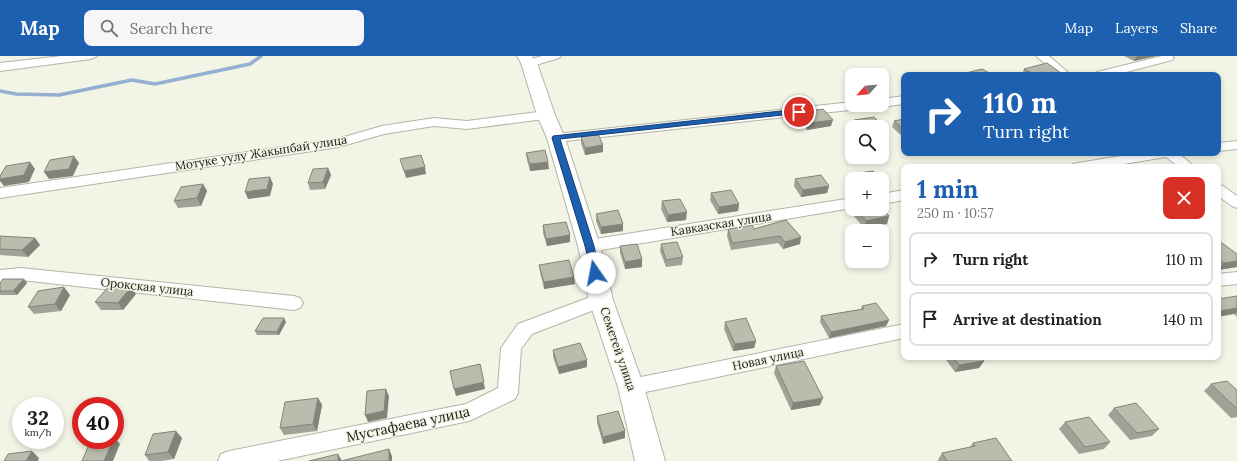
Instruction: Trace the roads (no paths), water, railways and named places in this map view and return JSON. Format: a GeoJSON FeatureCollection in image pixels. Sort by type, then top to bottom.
{"type":"FeatureCollection","features":[{"type":"Feature","properties":{"kind":"street"},"geometry":{"type":"LineString","coordinates":[[0,67],[92,56]]}},
{"type":"Feature","properties":{"kind":"street"},"geometry":{"type":"LineString","coordinates":[[526,60],[555,56]]}},
{"type":"Feature","properties":{"kind":"street"},"geometry":{"type":"LineString","coordinates":[[1042,56],[1061,72]]}},
{"type":"Feature","properties":{"kind":"street"},"geometry":{"type":"LineString","coordinates":[[1113,72],[1168,58]]}},
{"type":"Feature","properties":{"kind":"street","name":"Семетей улица"},"geometry":{"type":"LineString","coordinates":[[526,60],[556,138],[589,246],[601,300],[631,387],[650,461]]}},
{"type":"Feature","properties":{"kind":"street"},"geometry":{"type":"LineString","coordinates":[[889,102],[901,100]]}},
{"type":"Feature","properties":{"kind":"street"},"geometry":{"type":"LineString","coordinates":[[556,138],[845,107]]}},
{"type":"Feature","properties":{"kind":"street","name":"Мотуке уулу Жакыпбай улица"},"geometry":{"type":"LineString","coordinates":[[0,194],[339,143],[382,130],[434,122],[467,125],[546,115]]}},
{"type":"Feature","properties":{"kind":"street"},"geometry":{"type":"LineString","coordinates":[[1221,147],[1237,145]]}},
{"type":"Feature","properties":{"kind":"street"},"geometry":{"type":"LineString","coordinates":[[1097,164],[1147,156]]}},
{"type":"Feature","properties":{"kind":"street"},"geometry":{"type":"LineString","coordinates":[[1173,156],[1184,164]]}},
{"type":"Feature","properties":{"kind":"street"},"geometry":{"type":"LineString","coordinates":[[1221,191],[1237,203]]}},
{"type":"Feature","properties":{"kind":"street"},"geometry":{"type":"LineString","coordinates":[[889,197],[901,195]]}},
{"type":"Feature","properties":{"kind":"street","name":"Кавказская улица"},"geometry":{"type":"LineString","coordinates":[[589,246],[845,204]]}},
{"type":"Feature","properties":{"kind":"street","name":"Орокская улица"},"geometry":{"type":"LineString","coordinates":[[0,276],[29,275],[294,302]]}},
{"type":"Feature","properties":{"kind":"street"},"geometry":{"type":"LineString","coordinates":[[1221,280],[1237,278]]}},
{"type":"Feature","properties":{"kind":"street","name":"Мустафаева улица"},"geometry":{"type":"LineString","coordinates":[[229,461],[470,412],[508,393],[511,348],[525,329],[601,300]]}},
{"type":"Feature","properties":{"kind":"street","name":"Новая улица"},"geometry":{"type":"LineString","coordinates":[[631,387],[901,332]]}},
{"type":"Feature","properties":{"kind":"waterway"},"geometry":{"type":"LineString","coordinates":[[0,91],[16,94],[59,95],[132,80],[155,84],[250,64],[261,56]]}}]}
